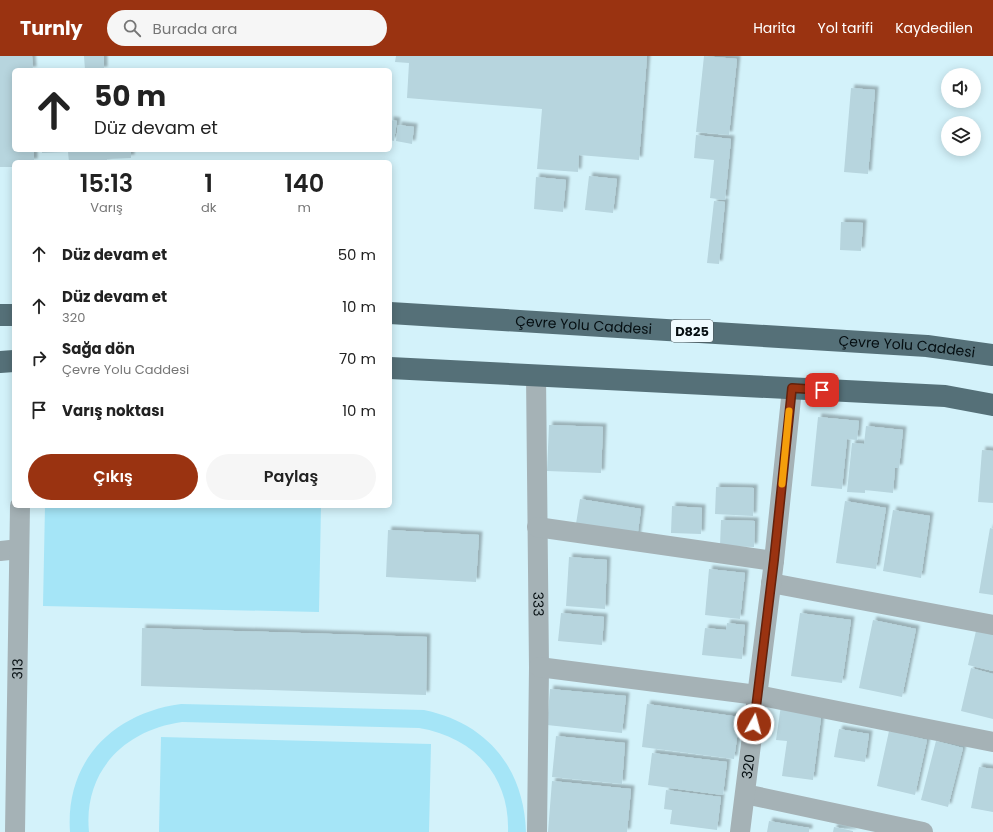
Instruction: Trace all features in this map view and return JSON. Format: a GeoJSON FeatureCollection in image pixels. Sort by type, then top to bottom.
{"type":"FeatureCollection","features":[{"type":"Feature","properties":{"kind":"highway","name":"Çevre Yolu Caddesi"},"geometry":{"type":"LineString","coordinates":[[392,313],[927,346],[993,355]]}},
{"type":"Feature","properties":{"kind":"highway"},"geometry":{"type":"LineString","coordinates":[[0,315],[12,315]]}},
{"type":"Feature","properties":{"kind":"highway"},"geometry":{"type":"LineString","coordinates":[[0,362],[12,360]]}},
{"type":"Feature","properties":{"kind":"highway"},"geometry":{"type":"LineString","coordinates":[[392,368],[945,396],[993,405]]}},
{"type":"Feature","properties":{"kind":"street","name":"333"},"geometry":{"type":"LineString","coordinates":[[536,375],[539,667],[538,832]]}},
{"type":"Feature","properties":{"kind":"street"},"geometry":{"type":"LineString","coordinates":[[537,527],[774,560],[792,388]]}},
{"type":"Feature","properties":{"kind":"street","name":"313"},"geometry":{"type":"LineString","coordinates":[[15,832],[8,767],[10,550],[20,508]]}},
{"type":"Feature","properties":{"kind":"street","name":"320"},"geometry":{"type":"LineString","coordinates":[[740,832],[774,560]]}},
{"type":"Feature","properties":{"kind":"street"},"geometry":{"type":"LineString","coordinates":[[771,583],[993,625]]}},
{"type":"Feature","properties":{"kind":"street"},"geometry":{"type":"LineString","coordinates":[[539,667],[757,695],[993,742]]}},
{"type":"Feature","properties":{"kind":"street"},"geometry":{"type":"LineString","coordinates":[[745,794],[923,832]]}},
{"type":"Feature","properties":{"kind":"shaded area"},"geometry":{"type":"Polygon","coordinates":[[[45,508],[321,508],[319,612],[43,606],[45,508]]]}},
{"type":"Feature","properties":{"kind":"shaded area"},"geometry":{"type":"Polygon","coordinates":[[[181,704],[424,710],[446,716],[483,737],[498,752],[509,769],[518,788],[524,809],[526,832],[508,832],[507,812],[503,793],[495,776],[484,762],[471,750],[456,740],[438,733],[419,728],[182,722],[161,727],[142,734],[126,744],[100,773],[93,791],[89,810],[89,832],[70,832],[71,806],[76,783],[85,763],[98,745],[115,730],[134,718],[157,709],[181,704]]]}},
{"type":"Feature","properties":{"kind":"shaded area"},"geometry":{"type":"Polygon","coordinates":[[[161,737],[431,744],[429,832],[159,832],[161,737]]]}},
{"type":"Feature","properties":{"kind":"building"},"geometry":{"type":"Polygon","coordinates":[[[0,56],[32,56],[33,68],[12,68],[12,152],[34,152],[34,160],[12,160],[12,167],[0,167],[0,56]]]}},
{"type":"Feature","properties":{"kind":"building"},"geometry":{"type":"Polygon","coordinates":[[[84,56],[104,56],[104,68],[85,68],[84,56]]]}},
{"type":"Feature","properties":{"kind":"building"},"geometry":{"type":"Polygon","coordinates":[[[396,56],[647,56],[639,160],[579,155],[578,172],[537,169],[542,109],[407,98],[409,63],[395,62],[396,56]]]}},
{"type":"Feature","properties":{"kind":"building"},"geometry":{"type":"Polygon","coordinates":[[[704,56],[737,59],[729,135],[696,132],[704,56]]]}},
{"type":"Feature","properties":{"kind":"building"},"geometry":{"type":"Polygon","coordinates":[[[851,88],[875,90],[868,174],[844,172],[851,88]]]}},
{"type":"Feature","properties":{"kind":"building"},"geometry":{"type":"Polygon","coordinates":[[[392,120],[397,121],[394,141],[392,140],[392,120]]]}},
{"type":"Feature","properties":{"kind":"building"},"geometry":{"type":"Polygon","coordinates":[[[398,125],[414,127],[412,144],[396,141],[398,125]]]}},
{"type":"Feature","properties":{"kind":"building"},"geometry":{"type":"Polygon","coordinates":[[[696,135],[731,139],[725,200],[710,198],[714,160],[694,158],[696,135]]]}},
{"type":"Feature","properties":{"kind":"building"},"geometry":{"type":"Polygon","coordinates":[[[42,152],[68,152],[42,153],[42,152]]]}},
{"type":"Feature","properties":{"kind":"building"},"geometry":{"type":"Polygon","coordinates":[[[68,152],[131,152],[131,158],[107,160],[69,160],[68,152]]]}},
{"type":"Feature","properties":{"kind":"building"},"geometry":{"type":"Polygon","coordinates":[[[589,176],[617,179],[613,213],[585,210],[589,176]]]}},
{"type":"Feature","properties":{"kind":"building"},"geometry":{"type":"Polygon","coordinates":[[[536,177],[566,180],[563,212],[534,209],[536,177]]]}},
{"type":"Feature","properties":{"kind":"building"},"geometry":{"type":"Polygon","coordinates":[[[714,201],[725,202],[719,264],[707,263],[714,201]]]}},
{"type":"Feature","properties":{"kind":"building"},"geometry":{"type":"Polygon","coordinates":[[[841,222],[863,223],[861,251],[840,250],[841,222]]]}},
{"type":"Feature","properties":{"kind":"building"},"geometry":{"type":"Polygon","coordinates":[[[818,417],[859,421],[857,440],[847,439],[842,489],[811,486],[818,417]]]}},
{"type":"Feature","properties":{"kind":"building"},"geometry":{"type":"Polygon","coordinates":[[[549,425],[603,427],[601,473],[547,471],[549,425]]]}},
{"type":"Feature","properties":{"kind":"building"},"geometry":{"type":"Polygon","coordinates":[[[866,426],[903,430],[899,468],[895,468],[893,493],[865,490],[865,493],[847,492],[852,443],[864,444],[866,426]]]}},
{"type":"Feature","properties":{"kind":"building"},"geometry":{"type":"Polygon","coordinates":[[[982,450],[993,451],[993,503],[978,502],[982,450]]]}},
{"type":"Feature","properties":{"kind":"building"},"geometry":{"type":"Polygon","coordinates":[[[716,487],[754,488],[753,516],[715,514],[716,487]]]}},
{"type":"Feature","properties":{"kind":"building"},"geometry":{"type":"Polygon","coordinates":[[[580,499],[641,509],[637,539],[575,530],[580,499]]]}},
{"type":"Feature","properties":{"kind":"building"},"geometry":{"type":"Polygon","coordinates":[[[845,501],[886,508],[876,569],[836,563],[845,501]]]}},
{"type":"Feature","properties":{"kind":"building"},"geometry":{"type":"Polygon","coordinates":[[[672,506],[702,508],[701,534],[671,533],[672,506]]]}},
{"type":"Feature","properties":{"kind":"building"},"geometry":{"type":"Polygon","coordinates":[[[893,510],[930,516],[921,578],[883,571],[893,510]]]}},
{"type":"Feature","properties":{"kind":"building"},"geometry":{"type":"Polygon","coordinates":[[[721,520],[755,521],[754,547],[720,546],[721,520]]]}},
{"type":"Feature","properties":{"kind":"building"},"geometry":{"type":"Polygon","coordinates":[[[990,528],[993,529],[993,595],[979,593],[990,528]]]}},
{"type":"Feature","properties":{"kind":"building"},"geometry":{"type":"Polygon","coordinates":[[[388,530],[479,535],[476,582],[386,577],[388,530]]]}},
{"type":"Feature","properties":{"kind":"building"},"geometry":{"type":"Polygon","coordinates":[[[569,557],[607,560],[605,609],[566,606],[569,557]]]}},
{"type":"Feature","properties":{"kind":"building"},"geometry":{"type":"Polygon","coordinates":[[[709,569],[745,573],[740,619],[705,615],[709,569]]]}},
{"type":"Feature","properties":{"kind":"building"},"geometry":{"type":"Polygon","coordinates":[[[561,613],[604,617],[602,645],[558,641],[561,613]]]}},
{"type":"Feature","properties":{"kind":"building"},"geometry":{"type":"Polygon","coordinates":[[[800,613],[851,620],[842,683],[791,676],[800,613]]]}},
{"type":"Feature","properties":{"kind":"building"},"geometry":{"type":"Polygon","coordinates":[[[873,620],[916,629],[902,697],[859,688],[873,620]]]}},
{"type":"Feature","properties":{"kind":"building"},"geometry":{"type":"Polygon","coordinates":[[[727,623],[745,625],[742,659],[702,655],[705,628],[726,630],[727,623]]]}},
{"type":"Feature","properties":{"kind":"building"},"geometry":{"type":"Polygon","coordinates":[[[142,628],[427,637],[426,695],[141,686],[142,628]]]}},
{"type":"Feature","properties":{"kind":"building"},"geometry":{"type":"Polygon","coordinates":[[[976,631],[993,635],[993,671],[968,665],[976,631]]]}},
{"type":"Feature","properties":{"kind":"building"},"geometry":{"type":"Polygon","coordinates":[[[971,668],[993,674],[993,719],[961,711],[971,668]]]}},
{"type":"Feature","properties":{"kind":"building"},"geometry":{"type":"Polygon","coordinates":[[[550,689],[626,696],[622,733],[547,725],[550,689]]]}},
{"type":"Feature","properties":{"kind":"building"},"geometry":{"type":"Polygon","coordinates":[[[647,704],[740,717],[734,759],[642,747],[647,704]]]}},
{"type":"Feature","properties":{"kind":"building"},"geometry":{"type":"Polygon","coordinates":[[[781,705],[822,710],[813,780],[782,776],[787,741],[776,740],[781,705]]]}},
{"type":"Feature","properties":{"kind":"building"},"geometry":{"type":"Polygon","coordinates":[[[839,729],[869,734],[865,762],[834,757],[839,729]]]}},
{"type":"Feature","properties":{"kind":"building"},"geometry":{"type":"Polygon","coordinates":[[[889,731],[927,740],[915,795],[877,786],[889,731]]]}},
{"type":"Feature","properties":{"kind":"building"},"geometry":{"type":"Polygon","coordinates":[[[556,736],[625,743],[622,784],[552,777],[556,736]]]}},
{"type":"Feature","properties":{"kind":"building"},"geometry":{"type":"Polygon","coordinates":[[[936,741],[963,748],[948,807],[921,800],[936,741]]]}},
{"type":"Feature","properties":{"kind":"building"},"geometry":{"type":"Polygon","coordinates":[[[652,753],[727,762],[723,795],[648,785],[652,753]]]}},
{"type":"Feature","properties":{"kind":"building"},"geometry":{"type":"Polygon","coordinates":[[[979,767],[993,769],[993,812],[971,808],[979,767]]]}},
{"type":"Feature","properties":{"kind":"building"},"geometry":{"type":"Polygon","coordinates":[[[552,781],[631,789],[627,832],[548,832],[552,781]]]}},
{"type":"Feature","properties":{"kind":"building"},"geometry":{"type":"Polygon","coordinates":[[[666,790],[721,797],[717,830],[670,824],[672,810],[664,809],[666,790]]]}},
{"type":"Feature","properties":{"kind":"building"},"geometry":{"type":"Polygon","coordinates":[[[769,821],[809,828],[809,832],[767,832],[769,821]]]}},
{"type":"Feature","properties":{"kind":"building"},"geometry":{"type":"Polygon","coordinates":[[[834,827],[853,831],[853,832],[833,832],[834,827]]]}},
{"type":"Feature","properties":{"kind":"slow traffic"},"geometry":{"type":"LineString","coordinates":[[782,484],[789,411]]}},
{"type":"Feature","properties":{"kind":"route"},"geometry":{"type":"LineString","coordinates":[[754,724],[774,560],[792,388],[822,390]]}}]}
